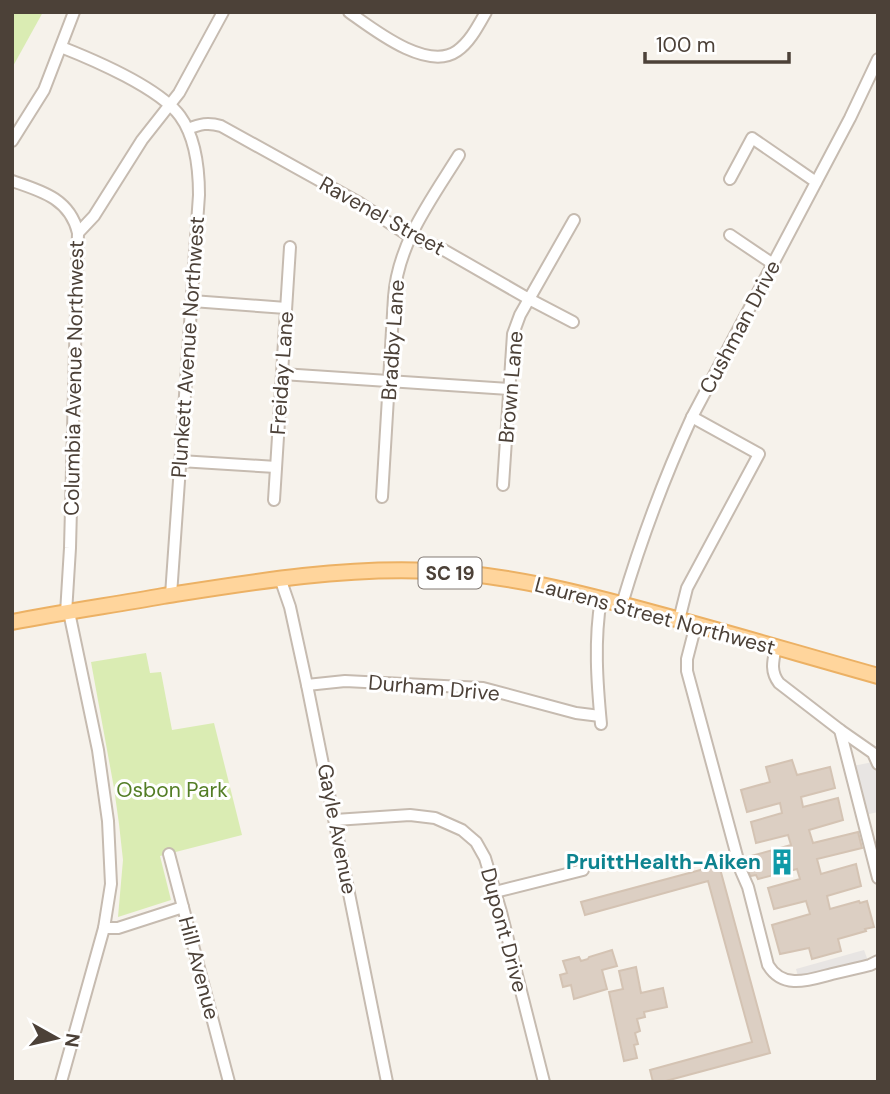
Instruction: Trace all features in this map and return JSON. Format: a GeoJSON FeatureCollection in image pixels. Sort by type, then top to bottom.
{"type":"FeatureCollection","features":[{"type":"Feature","properties":{"kind":"main road","name":"Laurens Street Northwest"},"geometry":{"type":"LineString","coordinates":[[12,622],[280,578],[381,570],[432,571],[487,576],[601,598],[878,676]]}},
{"type":"Feature","properties":{"kind":"street"},"geometry":{"type":"LineString","coordinates":[[12,141],[44,90],[74,12]]}},
{"type":"Feature","properties":{"kind":"street"},"geometry":{"type":"LineString","coordinates":[[78,233],[94,216],[142,139],[170,105],[223,12]]}},
{"type":"Feature","properties":{"kind":"street"},"geometry":{"type":"LineString","coordinates":[[349,12],[417,54],[438,56],[448,56],[458,51],[468,41],[486,12]]}},
{"type":"Feature","properties":{"kind":"street"},"geometry":{"type":"LineString","coordinates":[[61,47],[138,84],[170,105]]}},
{"type":"Feature","properties":{"kind":"street","name":"Cushman Drive"},"geometry":{"type":"LineString","coordinates":[[622,604],[651,514],[692,417],[850,118],[878,59]]}},
{"type":"Feature","properties":{"kind":"street","name":"Plunkett Avenue Northwest"},"geometry":{"type":"LineString","coordinates":[[170,105],[188,129],[195,150],[199,180],[171,595]]}},
{"type":"Feature","properties":{"kind":"street","name":"Ravenel Street"},"geometry":{"type":"LineString","coordinates":[[188,129],[208,123],[221,126],[358,202],[410,236],[442,249],[573,322]]}},
{"type":"Feature","properties":{"kind":"street"},"geometry":{"type":"LineString","coordinates":[[730,179],[752,138],[816,181]]}},
{"type":"Feature","properties":{"kind":"street","name":"Bradby Lane"},"geometry":{"type":"LineString","coordinates":[[382,497],[395,285],[410,236],[459,155]]}},
{"type":"Feature","properties":{"kind":"street","name":"Columbia Avenue Northwest"},"geometry":{"type":"LineString","coordinates":[[12,181],[58,200],[73,217],[78,233],[68,612],[98,750],[108,821],[110,884],[104,928],[61,1082]]}},
{"type":"Feature","properties":{"kind":"street","name":"Brown Lane"},"geometry":{"type":"LineString","coordinates":[[503,485],[513,334],[520,315],[574,220]]}},
{"type":"Feature","properties":{"kind":"street"},"geometry":{"type":"LineString","coordinates":[[730,235],[773,264]]}},
{"type":"Feature","properties":{"kind":"street","name":"Freiday Lane"},"geometry":{"type":"LineString","coordinates":[[274,500],[290,247]]}},
{"type":"Feature","properties":{"kind":"street"},"geometry":{"type":"LineString","coordinates":[[192,301],[286,308]]}},
{"type":"Feature","properties":{"kind":"street"},"geometry":{"type":"LineString","coordinates":[[282,374],[509,389]]}},
{"type":"Feature","properties":{"kind":"street"},"geometry":{"type":"LineString","coordinates":[[679,620],[687,588],[759,453],[692,417]]}},
{"type":"Feature","properties":{"kind":"street"},"geometry":{"type":"LineString","coordinates":[[180,461],[276,467]]}},
{"type":"Feature","properties":{"kind":"street","name":"Gayle Avenue"},"geometry":{"type":"LineString","coordinates":[[280,578],[290,607],[307,685],[387,1082]]}},
{"type":"Feature","properties":{"kind":"street","name":"Durham Drive"},"geometry":{"type":"LineString","coordinates":[[307,685],[345,681],[476,687],[600,720],[597,622],[601,598]]}},
{"type":"Feature","properties":{"kind":"street"},"geometry":{"type":"LineString","coordinates":[[696,624],[687,659],[687,671],[741,871],[772,973],[779,978],[798,982],[878,961]]}},
{"type":"Feature","properties":{"kind":"street"},"geometry":{"type":"LineString","coordinates":[[776,647],[772,664],[774,676],[788,692],[876,755],[878,764]]}},
{"type":"Feature","properties":{"kind":"street"},"geometry":{"type":"LineString","coordinates":[[840,730],[878,878]]}},
{"type":"Feature","properties":{"kind":"street","name":"Dupont Drive"},"geometry":{"type":"LineString","coordinates":[[335,820],[410,815],[435,818],[455,825],[470,836],[481,850],[495,892],[544,1082]]}},
{"type":"Feature","properties":{"kind":"street","name":"Hill Avenue"},"geometry":{"type":"LineString","coordinates":[[170,854],[229,1082]]}},
{"type":"Feature","properties":{"kind":"street"},"geometry":{"type":"LineString","coordinates":[[495,892],[583,870]]}},
{"type":"Feature","properties":{"kind":"street"},"geometry":{"type":"LineString","coordinates":[[104,928],[118,928],[183,907]]}},
{"type":"Feature","properties":{"kind":"green space"},"geometry":{"type":"Polygon","coordinates":[[[12,12],[43,12],[12,68],[12,12]]]}},
{"type":"Feature","properties":{"kind":"green space","name":"Osbon Park"},"geometry":{"type":"Polygon","coordinates":[[[146,653],[150,673],[161,672],[172,730],[214,723],[242,835],[160,856],[171,900],[118,917],[123,860],[114,788],[91,662],[146,653]]]}},
{"type":"Feature","properties":{"kind":"shaded area"},"geometry":{"type":"Polygon","coordinates":[[[878,761],[878,812],[856,817],[843,768],[878,761]]]}},
{"type":"Feature","properties":{"kind":"shaded area"},"geometry":{"type":"Polygon","coordinates":[[[864,950],[871,969],[801,987],[796,969],[864,950]]]}},
{"type":"Feature","properties":{"kind":"building","name":"PruittHealth-Aiken"},"geometry":{"type":"Polygon","coordinates":[[[792,760],[797,775],[830,767],[835,788],[801,797],[803,807],[838,798],[843,820],[809,830],[813,843],[858,832],[862,848],[817,859],[821,874],[856,864],[861,886],[827,896],[830,909],[867,901],[874,927],[838,939],[841,951],[812,959],[809,948],[780,954],[772,925],[810,914],[806,901],[774,909],[768,888],[800,879],[797,869],[758,879],[756,875],[750,876],[744,858],[791,845],[788,835],[756,843],[751,822],[782,813],[780,803],[747,812],[741,790],[770,782],[766,767],[792,760]]]}},
{"type":"Feature","properties":{"kind":"building"},"geometry":{"type":"Polygon","coordinates":[[[719,865],[770,1053],[662,1082],[653,1082],[650,1070],[752,1042],[708,881],[585,915],[581,902],[719,865]]]}},
{"type":"Feature","properties":{"kind":"building"},"geometry":{"type":"Polygon","coordinates":[[[612,950],[617,966],[602,970],[607,989],[574,999],[571,985],[563,987],[560,975],[567,973],[563,961],[579,957],[581,961],[612,950]]]}},
{"type":"Feature","properties":{"kind":"building"},"geometry":{"type":"Polygon","coordinates":[[[636,967],[641,993],[663,988],[667,1007],[644,1012],[645,1017],[637,1019],[640,1031],[635,1033],[638,1044],[634,1045],[637,1058],[624,1061],[609,992],[623,989],[619,971],[636,967]]]}},
{"type":"Feature","properties":{"kind":"place","name":"PruittHealth-Aiken"},"geometry":{"type":"Point","coordinates":[782,862]}}]}
